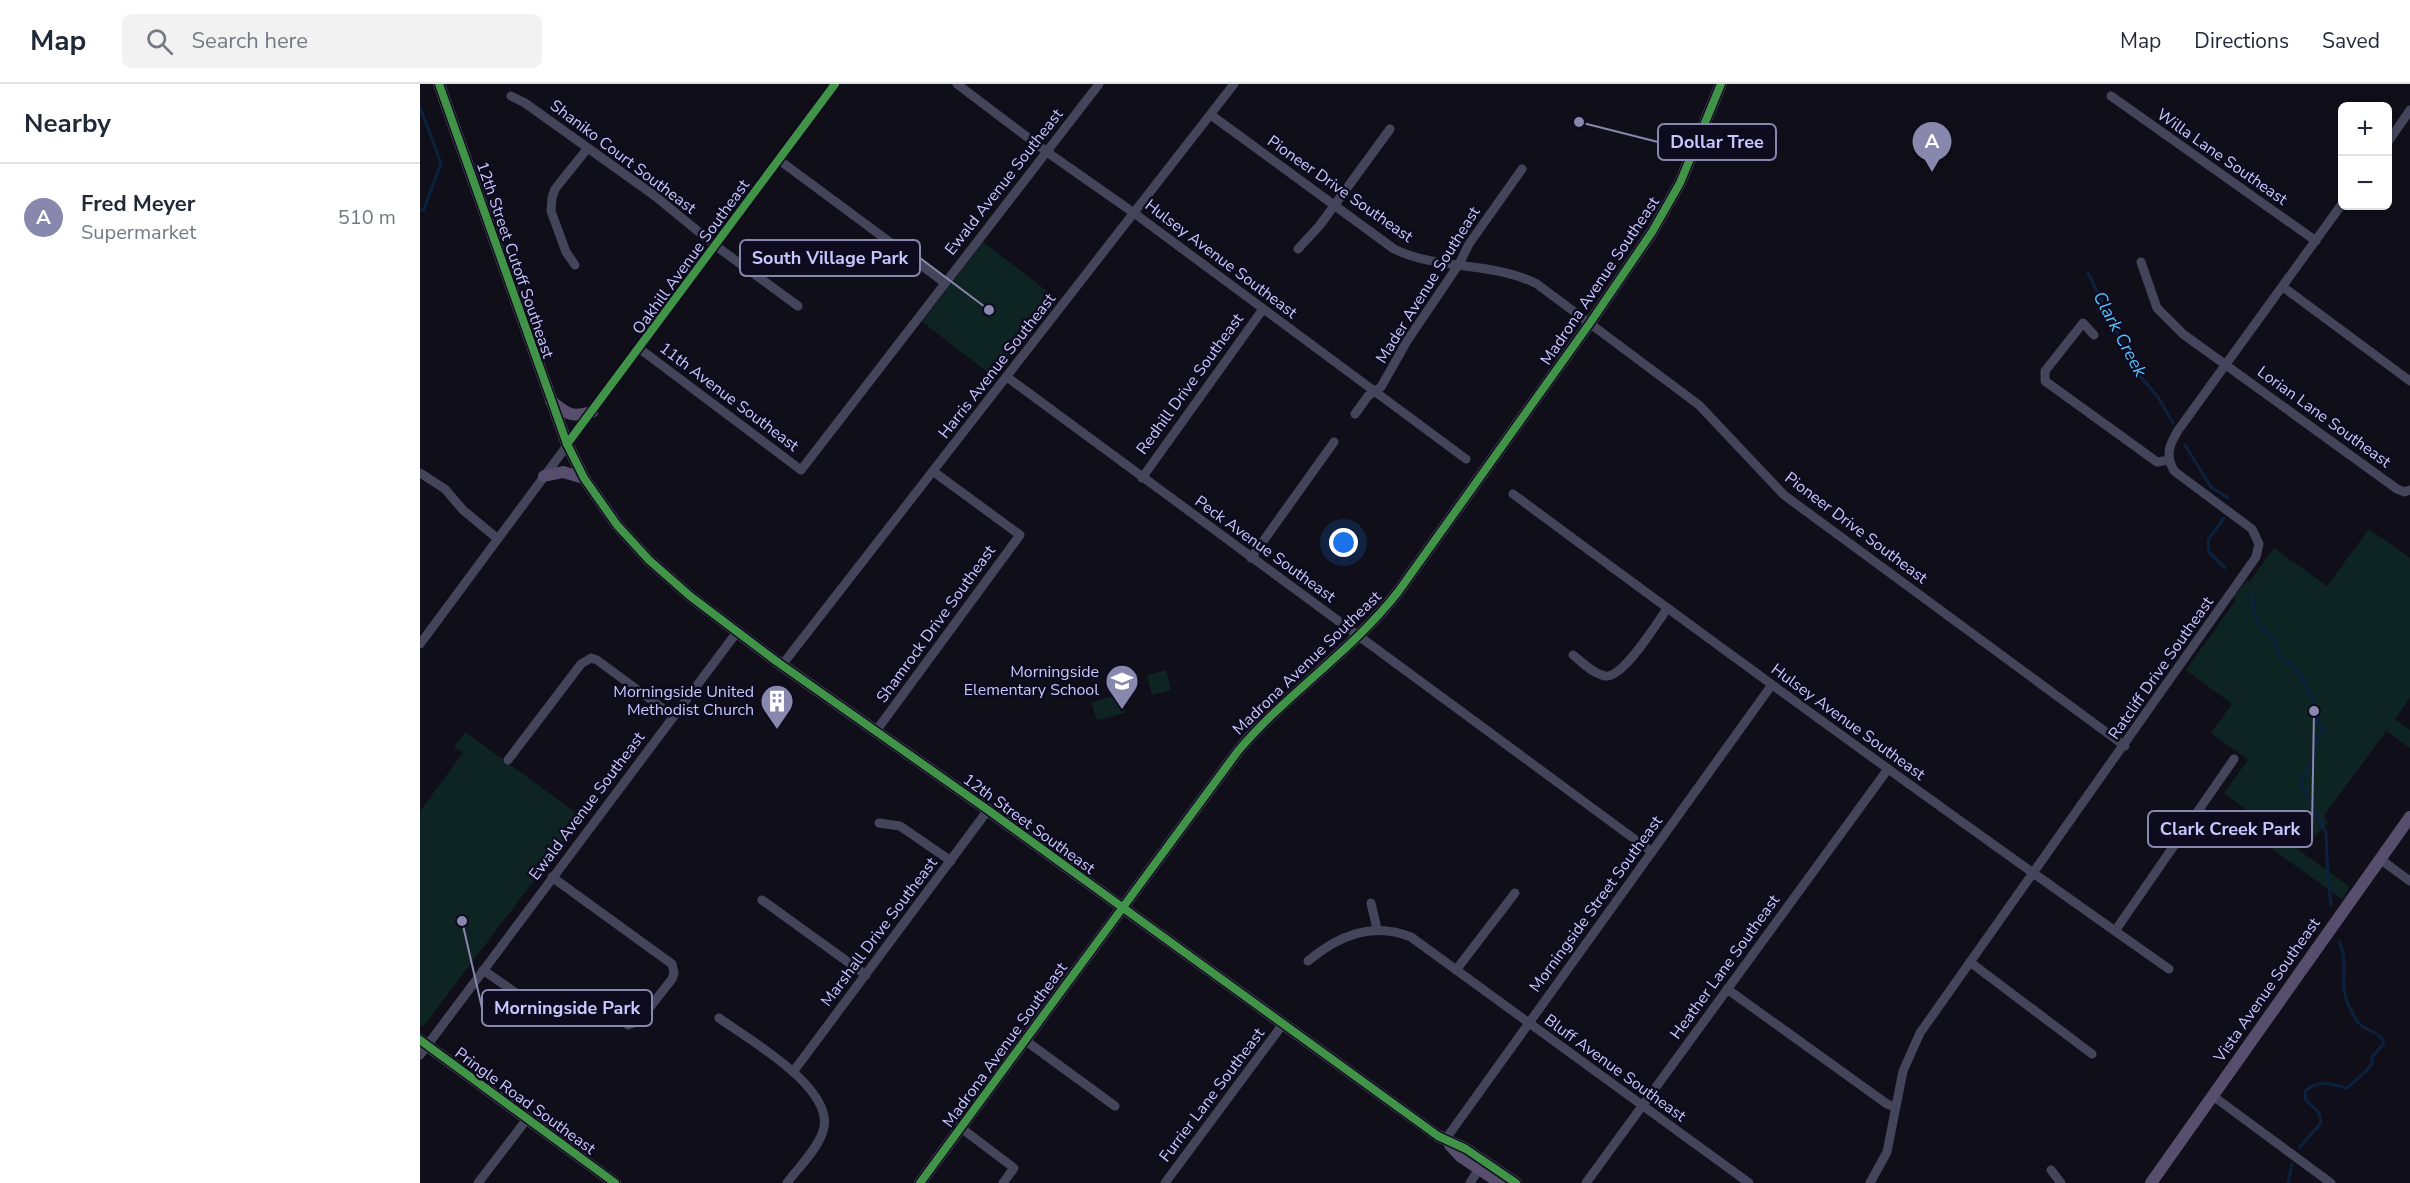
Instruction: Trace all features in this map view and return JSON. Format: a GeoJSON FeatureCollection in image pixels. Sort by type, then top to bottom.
{"type":"FeatureCollection","features":[{"type":"Feature","properties":{"kind":"main road","name":"12th Street Cutoff Southeast"},"geometry":{"type":"LineString","coordinates":[[439,84],[567,444]]}},
{"type":"Feature","properties":{"kind":"main road","name":"Madrona Avenue Southeast"},"geometry":{"type":"LineString","coordinates":[[920,1183],[1218,776],[1248,739],[1359,636],[1398,592],[1590,324],[1668,205],[1693,154],[1721,84]]}},
{"type":"Feature","properties":{"kind":"main road"},"geometry":{"type":"LineString","coordinates":[[551,401],[567,414],[574,416],[592,412]]}},
{"type":"Feature","properties":{"kind":"main road","name":"12th Street Southeast"},"geometry":{"type":"LineString","coordinates":[[567,444],[584,478],[608,514],[637,549],[690,596],[782,665],[988,810],[1444,1140],[1460,1156],[1516,1183]]}},
{"type":"Feature","properties":{"kind":"main road"},"geometry":{"type":"LineString","coordinates":[[544,476],[563,472],[584,478]]}},
{"type":"Feature","properties":{"kind":"main road","name":"Vista Avenue Southeast"},"geometry":{"type":"LineString","coordinates":[[2151,1183],[2410,817]]}},
{"type":"Feature","properties":{"kind":"main road","name":"Pringle Road Southeast"},"geometry":{"type":"LineString","coordinates":[[422,1047],[615,1183]]}},
{"type":"Feature","properties":{"kind":"main road","name":"12th Street Southeast"},"geometry":{"type":"LineString","coordinates":[[1482,1165],[1500,1183]]}},
{"type":"Feature","properties":{"kind":"street","name":"Hulsey Avenue Southeast"},"geometry":{"type":"LineString","coordinates":[[957,84],[969,87],[1047,152],[1134,213],[1466,459]]}},
{"type":"Feature","properties":{"kind":"street","name":"Ewald Avenue Southeast"},"geometry":{"type":"LineString","coordinates":[[801,470],[1099,84]]}},
{"type":"Feature","properties":{"kind":"street","name":"Harris Avenue Southeast"},"geometry":{"type":"LineString","coordinates":[[782,665],[1234,84]]}},
{"type":"Feature","properties":{"kind":"street","name":"Oakhill Avenue Southeast"},"geometry":{"type":"LineString","coordinates":[[420,644],[716,246],[830,86]]}},
{"type":"Feature","properties":{"kind":"street","name":"Shaniko Court Southeast"},"geometry":{"type":"LineString","coordinates":[[511,96],[525,103],[655,196],[716,246],[798,306]]}},
{"type":"Feature","properties":{"kind":"street","name":"Willa Lane Southeast"},"geometry":{"type":"LineString","coordinates":[[2111,96],[2316,242]]}},
{"type":"Feature","properties":{"kind":"street"},"geometry":{"type":"LineString","coordinates":[[2392,136],[2410,110]]}},
{"type":"Feature","properties":{"kind":"street","name":"Pioneer Drive Southeast"},"geometry":{"type":"LineString","coordinates":[[1210,115],[1394,249],[1434,262],[1507,272],[1537,284],[1699,405],[1722,427],[1750,462],[1784,495],[2125,746]]}},
{"type":"Feature","properties":{"kind":"street"},"geometry":{"type":"LineString","coordinates":[[1298,249],[1334,206],[1390,129]]}},
{"type":"Feature","properties":{"kind":"street"},"geometry":{"type":"LineString","coordinates":[[576,265],[566,252],[551,211],[552,198],[555,189],[587,149]]}},
{"type":"Feature","properties":{"kind":"street"},"geometry":{"type":"LineString","coordinates":[[779,160],[945,283]]}},
{"type":"Feature","properties":{"kind":"street","name":"Mader Avenue Southeast"},"geometry":{"type":"LineString","coordinates":[[1355,414],[1390,373],[1407,341],[1459,264],[1469,244],[1522,169]]}},
{"type":"Feature","properties":{"kind":"street"},"geometry":{"type":"LineString","coordinates":[[2094,335],[2083,323],[2045,371],[2045,381],[2157,462],[2169,460],[2171,442],[2339,210]]}},
{"type":"Feature","properties":{"kind":"street","name":"Lorian Lane Southeast"},"geometry":{"type":"LineString","coordinates":[[2140,262],[2157,308],[2168,321],[2397,489],[2408,491]]}},
{"type":"Feature","properties":{"kind":"street"},"geometry":{"type":"LineString","coordinates":[[2283,287],[2410,381]]}},
{"type":"Feature","properties":{"kind":"street","name":"Redhill Drive Southeast"},"geometry":{"type":"LineString","coordinates":[[1142,478],[1263,309]]}},
{"type":"Feature","properties":{"kind":"street","name":"11th Avenue Southeast"},"geometry":{"type":"LineString","coordinates":[[639,349],[801,470]]}},
{"type":"Feature","properties":{"kind":"street","name":"Peck Avenue Southeast"},"geometry":{"type":"LineString","coordinates":[[1007,377],[1652,852]]}},
{"type":"Feature","properties":{"kind":"street"},"geometry":{"type":"LineString","coordinates":[[1251,558],[1334,442]]}},
{"type":"Feature","properties":{"kind":"street","name":"Ratcliff Drive Southeast"},"geometry":{"type":"LineString","coordinates":[[1869,1183],[1887,1152],[1903,1071],[1913,1047],[1970,962],[2252,565],[2259,551],[2257,536],[2247,523],[2174,471],[2169,460]]}},
{"type":"Feature","properties":{"kind":"street","name":"Shamrock Drive Southeast"},"geometry":{"type":"LineString","coordinates":[[876,731],[1020,535],[934,472]]}},
{"type":"Feature","properties":{"kind":"street"},"geometry":{"type":"LineString","coordinates":[[420,473],[445,489],[463,510],[498,539]]}},
{"type":"Feature","properties":{"kind":"street","name":"Hulsey Avenue Southeast"},"geometry":{"type":"LineString","coordinates":[[1513,494],[1772,686],[2169,969]]}},
{"type":"Feature","properties":{"kind":"street"},"geometry":{"type":"LineString","coordinates":[[1573,655],[1597,673],[1606,676],[1614,675],[1625,665],[1667,609]]}},
{"type":"Feature","properties":{"kind":"street","name":"Ewald Avenue Southeast"},"geometry":{"type":"LineString","coordinates":[[422,1047],[483,970],[737,632]]}},
{"type":"Feature","properties":{"kind":"street"},"geometry":{"type":"LineString","coordinates":[[508,760],[580,664],[591,658],[674,716]]}},
{"type":"Feature","properties":{"kind":"street","name":"Morningside Street Southeast"},"geometry":{"type":"LineString","coordinates":[[1444,1140],[1772,686]]}},
{"type":"Feature","properties":{"kind":"street"},"geometry":{"type":"LineString","coordinates":[[2115,931],[2234,759]]}},
{"type":"Feature","properties":{"kind":"street","name":"Heather Lane Southeast"},"geometry":{"type":"LineString","coordinates":[[1586,1183],[1888,769]]}},
{"type":"Feature","properties":{"kind":"street","name":"Marshall Drive Southeast"},"geometry":{"type":"LineString","coordinates":[[794,1072],[988,810]]}},
{"type":"Feature","properties":{"kind":"street"},"geometry":{"type":"LineString","coordinates":[[879,823],[900,826],[951,861]]}},
{"type":"Feature","properties":{"kind":"street"},"geometry":{"type":"LineString","coordinates":[[2380,859],[2410,881]]}},
{"type":"Feature","properties":{"kind":"street"},"geometry":{"type":"LineString","coordinates":[[552,878],[672,964],[672,979],[641,1019],[628,1025]]}},
{"type":"Feature","properties":{"kind":"street"},"geometry":{"type":"LineString","coordinates":[[1456,970],[1515,893]]}},
{"type":"Feature","properties":{"kind":"street"},"geometry":{"type":"LineString","coordinates":[[762,900],[866,975]]}},
{"type":"Feature","properties":{"kind":"street"},"geometry":{"type":"LineString","coordinates":[[1371,903],[1377,929]]}},
{"type":"Feature","properties":{"kind":"street","name":"Bluff Avenue Southeast"},"geometry":{"type":"LineString","coordinates":[[1308,962],[1333,943],[1377,929],[1412,937],[1749,1183]]}},
{"type":"Feature","properties":{"kind":"street"},"geometry":{"type":"LineString","coordinates":[[1970,962],[2092,1054]]}},
{"type":"Feature","properties":{"kind":"street"},"geometry":{"type":"LineString","coordinates":[[483,970],[536,1007]]}},
{"type":"Feature","properties":{"kind":"street"},"geometry":{"type":"LineString","coordinates":[[1727,989],[1788,1035],[1887,1104],[1895,1107]]}},
{"type":"Feature","properties":{"kind":"street"},"geometry":{"type":"LineString","coordinates":[[719,1018],[794,1072],[806,1082],[820,1102],[825,1120],[818,1141],[787,1183]]}},
{"type":"Feature","properties":{"kind":"street","name":"Furrier Lane Southeast"},"geometry":{"type":"LineString","coordinates":[[1165,1183],[1283,1024]]}},
{"type":"Feature","properties":{"kind":"street"},"geometry":{"type":"LineString","coordinates":[[1026,1041],[1115,1106]]}},
{"type":"Feature","properties":{"kind":"street"},"geometry":{"type":"LineString","coordinates":[[2213,1096],[2331,1183]]}},
{"type":"Feature","properties":{"kind":"street"},"geometry":{"type":"LineString","coordinates":[[478,1183],[527,1119]]}},
{"type":"Feature","properties":{"kind":"street"},"geometry":{"type":"LineString","coordinates":[[961,1128],[1014,1168],[1003,1183]]}},
{"type":"Feature","properties":{"kind":"street"},"geometry":{"type":"LineString","coordinates":[[1470,1183],[1482,1165]]}},
{"type":"Feature","properties":{"kind":"street"},"geometry":{"type":"LineString","coordinates":[[2051,1170],[2061,1183]]}},
{"type":"Feature","properties":{"kind":"green space"},"geometry":{"type":"Polygon","coordinates":[[[983,242],[1056,298],[995,377],[922,322],[983,242]]]}},
{"type":"Feature","properties":{"kind":"green space"},"geometry":{"type":"Polygon","coordinates":[[[2369,529],[2410,558],[2410,698],[2395,719],[2410,730],[2410,748],[2386,731],[2324,816],[2328,823],[2313,838],[2302,840],[2296,848],[2350,887],[2342,899],[2240,826],[2250,812],[2224,793],[2248,760],[2211,733],[2232,704],[2186,670],[2236,600],[2234,596],[2247,580],[2249,582],[2274,548],[2327,586],[2369,529]]]}},
{"type":"Feature","properties":{"kind":"green space"},"geometry":{"type":"Polygon","coordinates":[[[1166,670],[1171,690],[1152,695],[1147,675],[1166,670]]]}},
{"type":"Feature","properties":{"kind":"green space"},"geometry":{"type":"Polygon","coordinates":[[[1123,694],[1125,713],[1097,720],[1091,702],[1123,694]]]}},
{"type":"Feature","properties":{"kind":"green space"},"geometry":{"type":"Polygon","coordinates":[[[465,732],[582,817],[423,1027],[420,1025],[420,811],[463,753],[454,747],[465,732]]]}},
{"type":"Feature","properties":{"kind":"waterway"},"geometry":{"type":"LineString","coordinates":[[420,107],[441,163],[424,209],[420,211]]}},
{"type":"Feature","properties":{"kind":"waterway","name":"Clark Creek"},"geometry":{"type":"LineString","coordinates":[[2088,273],[2137,372],[2158,397],[2173,423]]}},
{"type":"Feature","properties":{"kind":"waterway","name":"Clark Creek"},"geometry":{"type":"LineString","coordinates":[[2185,445],[2211,487],[2228,498]]}},
{"type":"Feature","properties":{"kind":"waterway","name":"Clark Creek"},"geometry":{"type":"LineString","coordinates":[[2224,518],[2208,540],[2209,552],[2225,568]]}},
{"type":"Feature","properties":{"kind":"waterway","name":"Clark Creek"},"geometry":{"type":"LineString","coordinates":[[2250,593],[2253,597],[2256,617],[2262,628],[2273,639],[2278,654],[2297,670],[2318,711],[2317,722],[2324,731],[2318,737],[2310,766],[2300,782],[2326,833],[2331,905]]}},
{"type":"Feature","properties":{"kind":"waterway","name":"Clark Creek"},"geometry":{"type":"LineString","coordinates":[[2299,1148],[2321,1123],[2319,1113],[2306,1100],[2305,1091],[2320,1084],[2347,1088],[2372,1064],[2372,1057],[2384,1043],[2379,1035],[2358,1022],[2349,1006],[2345,996],[2344,959],[2339,942]]}},
{"type":"Feature","properties":{"kind":"waterway","name":"Clark Creek"},"geometry":{"type":"LineString","coordinates":[[2288,1183],[2292,1164]]}},
{"type":"Feature","properties":{"kind":"cycle path"},"geometry":{"type":"LineString","coordinates":[[439,84],[567,444],[584,478],[617,525],[649,560],[690,596],[776,661],[988,810],[1438,1136],[1466,1149],[1516,1183]]}},
{"type":"Feature","properties":{"kind":"cycle path"},"geometry":{"type":"LineString","coordinates":[[567,444],[835,84]]}},
{"type":"Feature","properties":{"kind":"cycle path"},"geometry":{"type":"LineString","coordinates":[[920,1183],[1238,751],[1277,710],[1360,634],[1398,592],[1590,323],[1652,232],[1680,183],[1721,84]]}},
{"type":"Feature","properties":{"kind":"cycle path"},"geometry":{"type":"LineString","coordinates":[[420,1040],[615,1183]]}},
{"type":"Feature","properties":{"kind":"place","name":"Dollar Tree"},"geometry":{"type":"Point","coordinates":[1579,122]}},
{"type":"Feature","properties":{"kind":"place","name":"Fred Meyer"},"geometry":{"type":"Point","coordinates":[1932,172]}},
{"type":"Feature","properties":{"kind":"place","name":"South Village Park"},"geometry":{"type":"Point","coordinates":[989,310]}},
{"type":"Feature","properties":{"kind":"place","name":"Morningside Elementary School"},"geometry":{"type":"Point","coordinates":[1122,710]}},
{"type":"Feature","properties":{"kind":"place","name":"Clark Creek Park"},"geometry":{"type":"Point","coordinates":[2314,711]}},
{"type":"Feature","properties":{"kind":"place","name":"Morningside United Methodist Church"},"geometry":{"type":"Point","coordinates":[777,730]}},
{"type":"Feature","properties":{"kind":"place","name":"Morningside Park"},"geometry":{"type":"Point","coordinates":[462,921]}}]}
